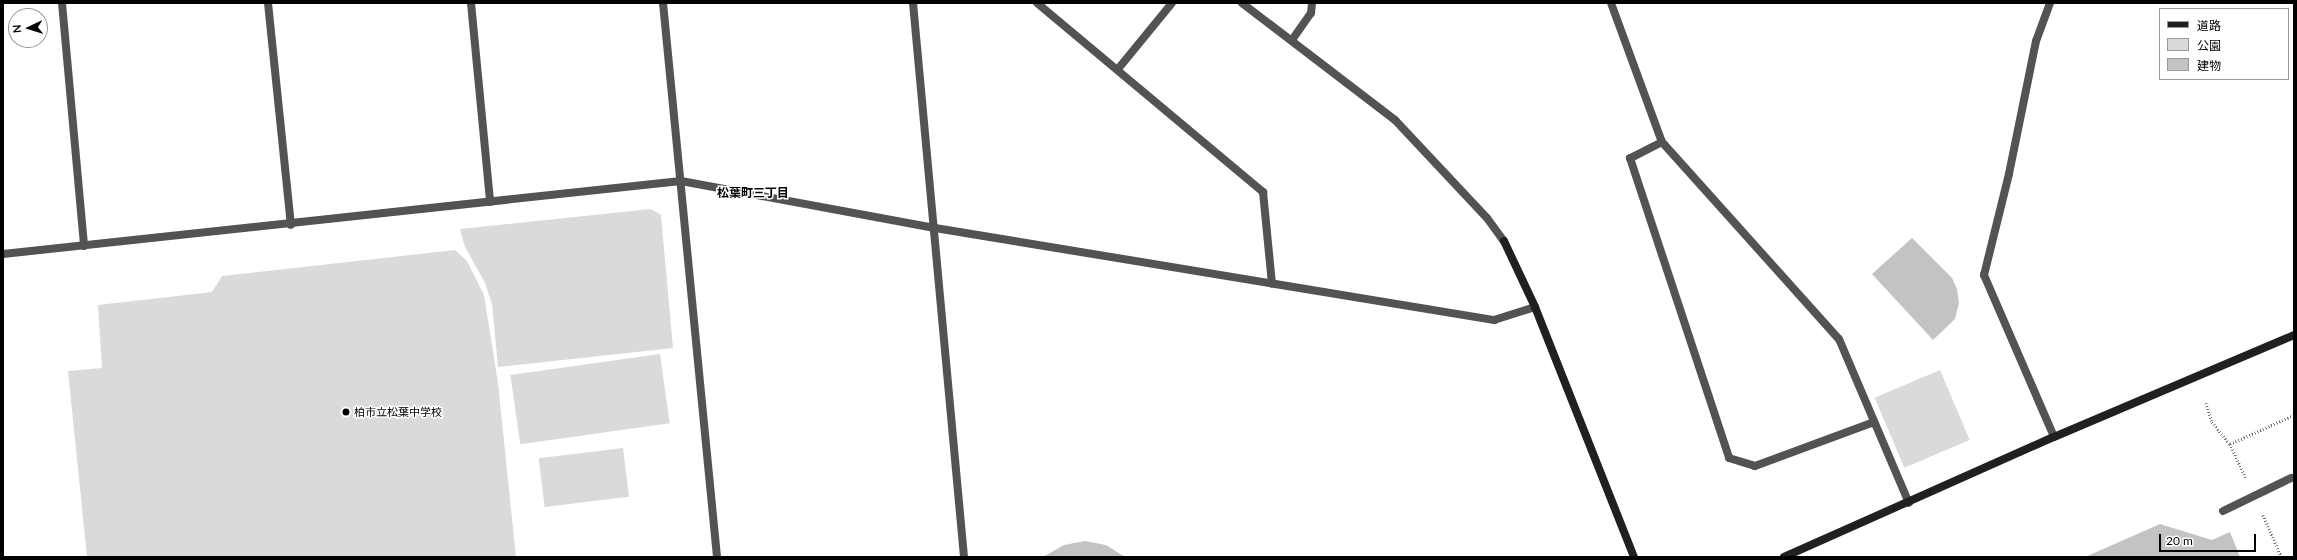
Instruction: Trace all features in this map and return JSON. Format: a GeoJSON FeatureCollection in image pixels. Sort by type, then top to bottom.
{"type":"FeatureCollection","features":[{"type":"Feature","properties":{"kind":"street"},"geometry":{"type":"LineString","coordinates":[[62,3],[84,246]]}},
{"type":"Feature","properties":{"kind":"street"},"geometry":{"type":"LineString","coordinates":[[268,3],[291,225]]}},
{"type":"Feature","properties":{"kind":"street"},"geometry":{"type":"LineString","coordinates":[[471,3],[490,202]]}},
{"type":"Feature","properties":{"kind":"street"},"geometry":{"type":"LineString","coordinates":[[663,3],[682,181],[717,557]]}},
{"type":"Feature","properties":{"kind":"street"},"geometry":{"type":"LineString","coordinates":[[913,3],[935,228],[964,557]]}},
{"type":"Feature","properties":{"kind":"street"},"geometry":{"type":"LineString","coordinates":[[1037,3],[1264,192],[1272,284]]}},
{"type":"Feature","properties":{"kind":"street"},"geometry":{"type":"LineString","coordinates":[[1118,69],[1172,3]]}},
{"type":"Feature","properties":{"kind":"street"},"geometry":{"type":"LineString","coordinates":[[1242,3],[1292,40],[1341,81],[1395,120],[1487,218],[1504,241],[1535,307],[1634,557]]}},
{"type":"Feature","properties":{"kind":"street"},"geometry":{"type":"LineString","coordinates":[[1292,40],[1311,13],[1312,3]]}},
{"type":"Feature","properties":{"kind":"street"},"geometry":{"type":"LineString","coordinates":[[1611,3],[1662,142],[1839,339],[1909,503]]}},
{"type":"Feature","properties":{"kind":"street"},"geometry":{"type":"LineString","coordinates":[[2050,3],[2036,41],[2009,174],[1984,275],[2054,437]]}},
{"type":"Feature","properties":{"kind":"street"},"geometry":{"type":"LineString","coordinates":[[1662,142],[1630,158],[1729,458],[1755,466],[1874,422]]}},
{"type":"Feature","properties":{"kind":"street"},"geometry":{"type":"LineString","coordinates":[[3,254],[291,225],[682,181],[935,228],[1494,320],[1535,307]]}},
{"type":"Feature","properties":{"kind":"street"},"geometry":{"type":"LineString","coordinates":[[1784,557],[1909,503],[2054,437],[2294,335]]}},
{"type":"Feature","properties":{"kind":"street"},"geometry":{"type":"LineString","coordinates":[[2223,510],[2291,478]]}},
{"type":"Feature","properties":{"kind":"path"},"geometry":{"type":"LineString","coordinates":[[2206,403],[2212,422],[2230,444],[2282,557]]}},
{"type":"Feature","properties":{"kind":"path"},"geometry":{"type":"LineString","coordinates":[[2230,444],[2294,415]]}},
{"type":"Feature","properties":{"kind":"green space"},"geometry":{"type":"Polygon","coordinates":[[[651,209],[661,215],[673,348],[498,367],[492,304],[485,283],[465,247],[460,229],[651,209]]]}},
{"type":"Feature","properties":{"kind":"green space"},"geometry":{"type":"Polygon","coordinates":[[[455,250],[467,261],[484,295],[498,383],[516,557],[87,557],[68,371],[102,368],[98,305],[212,292],[222,276],[455,250]]]}},
{"type":"Feature","properties":{"kind":"green space"},"geometry":{"type":"Polygon","coordinates":[[[660,354],[670,423],[520,444],[510,375],[660,354]]]}},
{"type":"Feature","properties":{"kind":"green space"},"geometry":{"type":"Polygon","coordinates":[[[1940,370],[1970,440],[1904,468],[1875,398],[1940,370]]]}},
{"type":"Feature","properties":{"kind":"green space"},"geometry":{"type":"Polygon","coordinates":[[[623,448],[629,497],[545,507],[539,458],[623,448]]]}},
{"type":"Feature","properties":{"kind":"building"},"geometry":{"type":"Polygon","coordinates":[[[1912,238],[1952,278],[1957,289],[1959,303],[1955,319],[1933,340],[1872,274],[1912,238]]]}},
{"type":"Feature","properties":{"kind":"building"},"geometry":{"type":"Polygon","coordinates":[[[2160,524],[2212,540],[2230,532],[2240,557],[2085,557],[2160,524]]]}},
{"type":"Feature","properties":{"kind":"building"},"geometry":{"type":"Polygon","coordinates":[[[1085,541],[1106,545],[1125,557],[1043,557],[1064,545],[1085,541]]]}},
{"type":"Feature","properties":{"kind":"place","name":"柏市立松葉中学校"},"geometry":{"type":"Point","coordinates":[346,412]}},
{"type":"Feature","properties":{"kind":"district","name":"松葉町三丁目"},"geometry":{"type":"Point","coordinates":[753,193]}}]}
